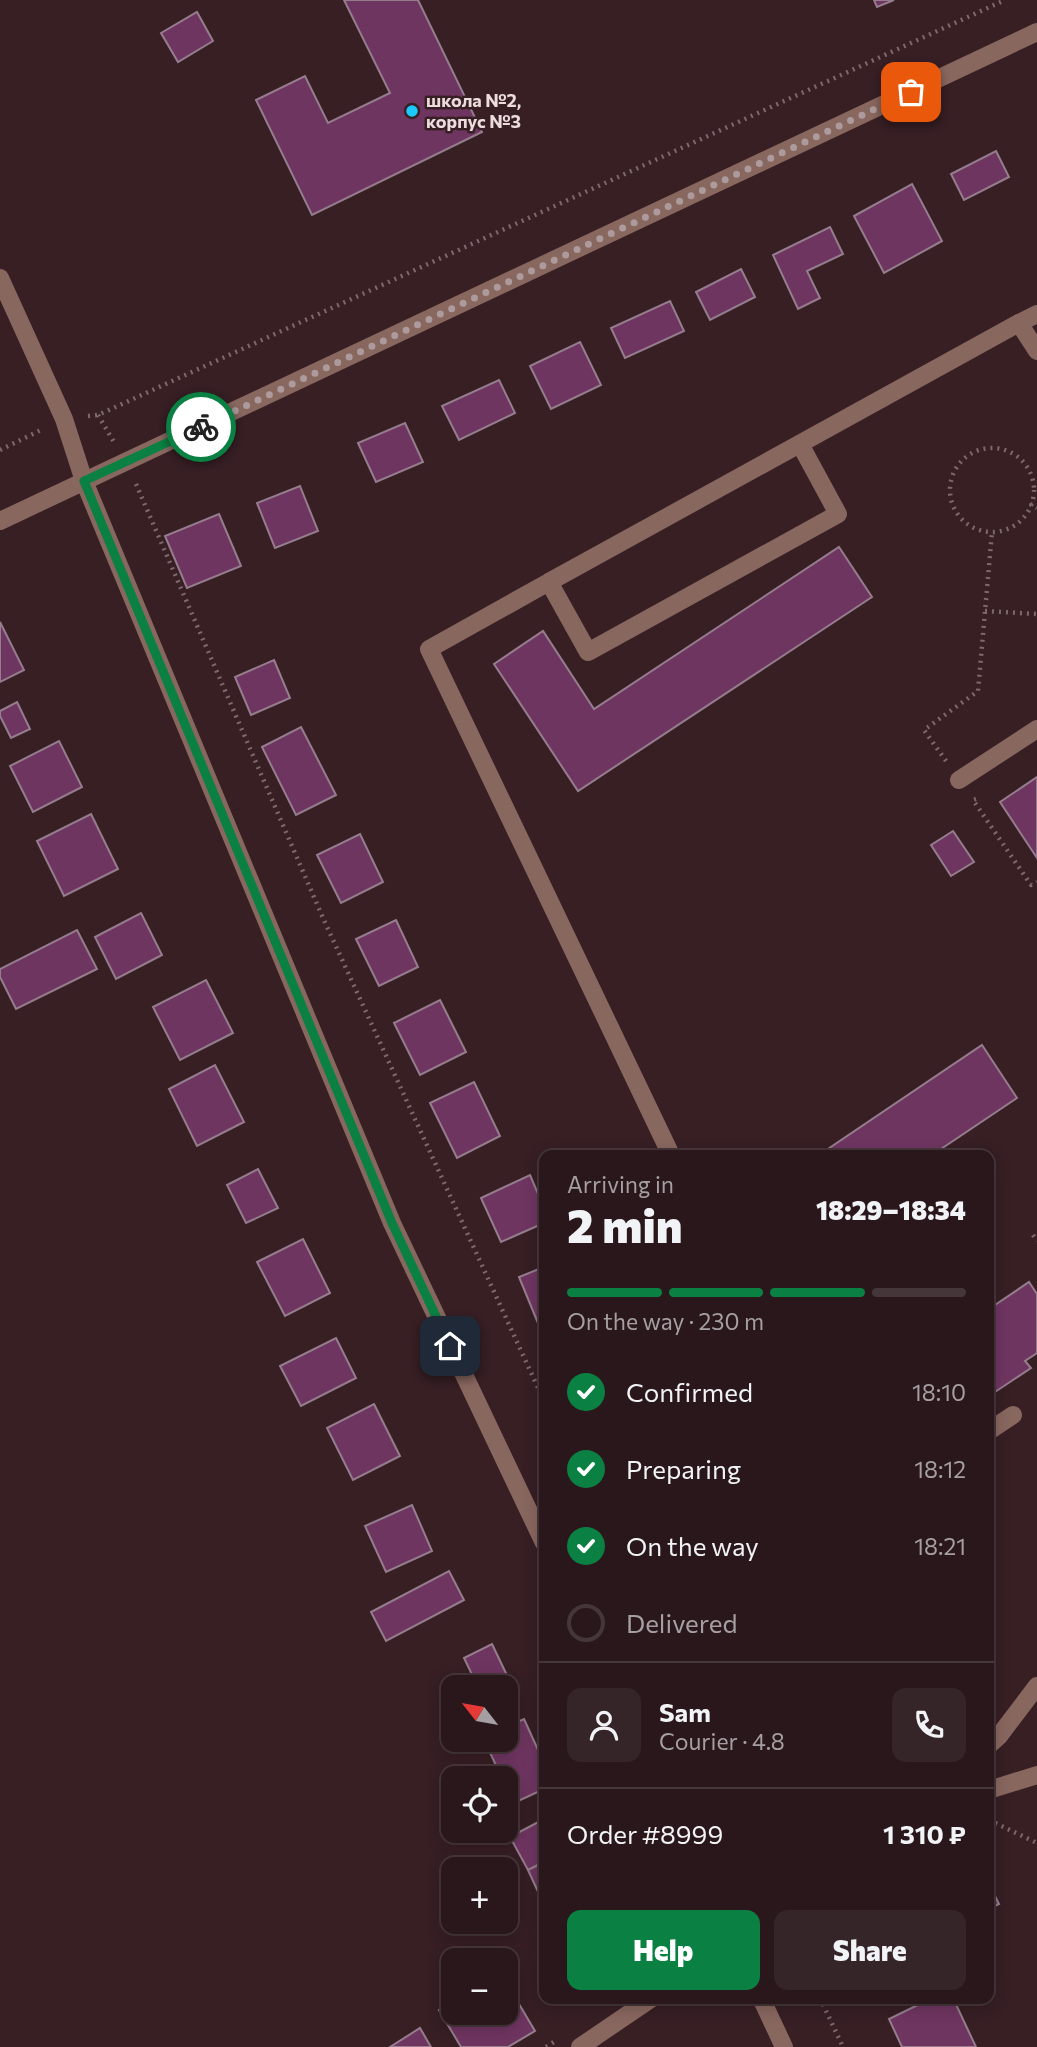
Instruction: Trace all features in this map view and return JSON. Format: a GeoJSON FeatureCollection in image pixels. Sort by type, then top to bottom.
{"type":"FeatureCollection","features":[{"type":"Feature","properties":{"kind":"street"},"geometry":{"type":"LineString","coordinates":[[0,520],[1037,32]]}},
{"type":"Feature","properties":{"kind":"street"},"geometry":{"type":"LineString","coordinates":[[0,278],[64,419],[84,481],[392,1223],[539,1532]]}},
{"type":"Feature","properties":{"kind":"street"},"geometry":{"type":"LineString","coordinates":[[669,1150],[429,649],[1037,314]]}},
{"type":"Feature","properties":{"kind":"street"},"geometry":{"type":"LineString","coordinates":[[1019,323],[1037,351]]}},
{"type":"Feature","properties":{"kind":"street"},"geometry":{"type":"LineString","coordinates":[[550,582],[588,652],[838,514],[800,444]]}},
{"type":"Feature","properties":{"kind":"street"},"geometry":{"type":"LineString","coordinates":[[960,780],[1037,729]]}},
{"type":"Feature","properties":{"kind":"street"},"geometry":{"type":"LineString","coordinates":[[994,1428],[1013,1415]]}},
{"type":"Feature","properties":{"kind":"street"},"geometry":{"type":"LineString","coordinates":[[994,1740],[1037,1686]]}},
{"type":"Feature","properties":{"kind":"street"},"geometry":{"type":"LineString","coordinates":[[994,1788],[1037,1775]]}},
{"type":"Feature","properties":{"kind":"street"},"geometry":{"type":"LineString","coordinates":[[580,2047],[643,2004]]}},
{"type":"Feature","properties":{"kind":"street"},"geometry":{"type":"LineString","coordinates":[[764,2004],[783,2047]]}},
{"type":"Feature","properties":{"kind":"path"},"geometry":{"type":"LineString","coordinates":[[0,450],[64,419],[98,415],[1005,0]]}},
{"type":"Feature","properties":{"kind":"path"},"geometry":{"type":"LineString","coordinates":[[37,417],[45,440]]}},
{"type":"Feature","properties":{"kind":"path"},"geometry":{"type":"LineString","coordinates":[[993,448],[1007,450],[1020,458],[1029,469],[1034,483],[1033,498],[1028,511],[1018,522],[1006,529],[992,531],[977,529],[965,522],[955,510],[951,482],[956,468],[965,457],[978,450],[993,448]]}},
{"type":"Feature","properties":{"kind":"path"},"geometry":{"type":"LineString","coordinates":[[127,462],[323,918],[539,1390]]}},
{"type":"Feature","properties":{"kind":"path"},"geometry":{"type":"LineString","coordinates":[[1030,504],[1037,508]]}},
{"type":"Feature","properties":{"kind":"path"},"geometry":{"type":"LineString","coordinates":[[992,531],[978,691],[924,730],[1031,886],[1037,882]]}},
{"type":"Feature","properties":{"kind":"path"},"geometry":{"type":"LineString","coordinates":[[985,611],[1037,614]]}},
{"type":"Feature","properties":{"kind":"path"},"geometry":{"type":"LineString","coordinates":[[973,800],[984,793]]}},
{"type":"Feature","properties":{"kind":"path"},"geometry":{"type":"LineString","coordinates":[[1033,1235],[1037,1241]]}},
{"type":"Feature","properties":{"kind":"path"},"geometry":{"type":"LineString","coordinates":[[994,1822],[1037,1843]]}},
{"type":"Feature","properties":{"kind":"path"},"geometry":{"type":"LineString","coordinates":[[823,2004],[843,2047]]}},
{"type":"Feature","properties":{"kind":"building","name":"школа №2, корпус №3"},"geometry":{"type":"Polygon","coordinates":[[[344,0],[418,0],[482,132],[312,215],[256,100],[305,76],[328,123],[390,93],[344,0]]]}},
{"type":"Feature","properties":{"kind":"building"},"geometry":{"type":"Polygon","coordinates":[[[874,0],[894,0],[877,7],[874,0]]]}},
{"type":"Feature","properties":{"kind":"building"},"geometry":{"type":"Polygon","coordinates":[[[197,12],[213,41],[178,62],[161,33],[197,12]]]}},
{"type":"Feature","properties":{"kind":"building"},"geometry":{"type":"Polygon","coordinates":[[[996,151],[1009,177],[964,200],[951,174],[996,151]]]}},
{"type":"Feature","properties":{"kind":"building"},"geometry":{"type":"Polygon","coordinates":[[[912,184],[942,241],[884,273],[854,216],[912,184]]]}},
{"type":"Feature","properties":{"kind":"building"},"geometry":{"type":"Polygon","coordinates":[[[830,227],[843,254],[807,271],[820,298],[798,309],[773,255],[830,227]]]}},
{"type":"Feature","properties":{"kind":"building"},"geometry":{"type":"Polygon","coordinates":[[[741,269],[755,297],[710,320],[696,292],[741,269]]]}},
{"type":"Feature","properties":{"kind":"building"},"geometry":{"type":"Polygon","coordinates":[[[670,301],[684,331],[625,358],[611,328],[670,301]]]}},
{"type":"Feature","properties":{"kind":"building"},"geometry":{"type":"Polygon","coordinates":[[[580,342],[601,385],[551,409],[530,366],[580,342]]]}},
{"type":"Feature","properties":{"kind":"building"},"geometry":{"type":"Polygon","coordinates":[[[499,380],[515,413],[459,440],[442,406],[499,380]]]}},
{"type":"Feature","properties":{"kind":"building"},"geometry":{"type":"Polygon","coordinates":[[[405,423],[423,462],[376,482],[358,443],[405,423]]]}},
{"type":"Feature","properties":{"kind":"building"},"geometry":{"type":"Polygon","coordinates":[[[300,486],[318,531],[275,548],[257,503],[300,486]]]}},
{"type":"Feature","properties":{"kind":"building"},"geometry":{"type":"Polygon","coordinates":[[[219,514],[241,566],[187,588],[165,536],[219,514]]]}},
{"type":"Feature","properties":{"kind":"building"},"geometry":{"type":"Polygon","coordinates":[[[839,547],[872,597],[578,791],[494,664],[543,631],[594,709],[839,547]]]}},
{"type":"Feature","properties":{"kind":"building"},"geometry":{"type":"Polygon","coordinates":[[[0,622],[24,670],[0,682],[0,622]]]}},
{"type":"Feature","properties":{"kind":"building"},"geometry":{"type":"Polygon","coordinates":[[[274,660],[290,698],[251,715],[235,677],[274,660]]]}},
{"type":"Feature","properties":{"kind":"building"},"geometry":{"type":"Polygon","coordinates":[[[17,702],[30,729],[11,738],[0,711],[17,702]]]}},
{"type":"Feature","properties":{"kind":"building"},"geometry":{"type":"Polygon","coordinates":[[[301,727],[336,795],[296,815],[262,747],[301,727]]]}},
{"type":"Feature","properties":{"kind":"building"},"geometry":{"type":"Polygon","coordinates":[[[59,741],[82,787],[33,812],[10,766],[59,741]]]}},
{"type":"Feature","properties":{"kind":"building"},"geometry":{"type":"Polygon","coordinates":[[[1037,777],[1037,858],[1000,802],[1037,777]]]}},
{"type":"Feature","properties":{"kind":"building"},"geometry":{"type":"Polygon","coordinates":[[[91,814],[118,869],[64,896],[37,841],[91,814]]]}},
{"type":"Feature","properties":{"kind":"building"},"geometry":{"type":"Polygon","coordinates":[[[953,831],[974,862],[951,876],[931,845],[953,831]]]}},
{"type":"Feature","properties":{"kind":"building"},"geometry":{"type":"Polygon","coordinates":[[[360,834],[383,882],[341,903],[317,855],[360,834]]]}},
{"type":"Feature","properties":{"kind":"building"},"geometry":{"type":"Polygon","coordinates":[[[141,913],[162,955],[116,979],[95,937],[141,913]]]}},
{"type":"Feature","properties":{"kind":"building"},"geometry":{"type":"Polygon","coordinates":[[[396,920],[418,967],[379,986],[356,939],[396,920]]]}},
{"type":"Feature","properties":{"kind":"building"},"geometry":{"type":"Polygon","coordinates":[[[77,930],[97,969],[16,1009],[0,977],[0,969],[77,930]]]}},
{"type":"Feature","properties":{"kind":"building"},"geometry":{"type":"Polygon","coordinates":[[[206,980],[233,1033],[180,1060],[153,1007],[206,980]]]}},
{"type":"Feature","properties":{"kind":"building"},"geometry":{"type":"Polygon","coordinates":[[[440,1000],[466,1052],[420,1075],[394,1023],[440,1000]]]}},
{"type":"Feature","properties":{"kind":"building"},"geometry":{"type":"Polygon","coordinates":[[[982,1045],[1017,1098],[939,1150],[826,1150],[982,1045]]]}},
{"type":"Feature","properties":{"kind":"building"},"geometry":{"type":"Polygon","coordinates":[[[215,1065],[244,1122],[197,1146],[169,1089],[215,1065]]]}},
{"type":"Feature","properties":{"kind":"building"},"geometry":{"type":"Polygon","coordinates":[[[474,1082],[500,1136],[457,1158],[430,1103],[474,1082]]]}},
{"type":"Feature","properties":{"kind":"building"},"geometry":{"type":"Polygon","coordinates":[[[258,1169],[278,1208],[246,1223],[227,1185],[258,1169]]]}},
{"type":"Feature","properties":{"kind":"building"},"geometry":{"type":"Polygon","coordinates":[[[530,1175],[539,1196],[539,1225],[501,1242],[481,1198],[530,1175]]]}},
{"type":"Feature","properties":{"kind":"building"},"geometry":{"type":"Polygon","coordinates":[[[303,1239],[330,1293],[285,1316],[257,1262],[303,1239]]]}},
{"type":"Feature","properties":{"kind":"building"},"geometry":{"type":"Polygon","coordinates":[[[539,1269],[539,1326],[519,1277],[539,1269]]]}},
{"type":"Feature","properties":{"kind":"building"},"geometry":{"type":"Polygon","coordinates":[[[1029,1282],[1037,1294],[1037,1353],[1025,1361],[1031,1368],[994,1393],[994,1306],[1029,1282]]]}},
{"type":"Feature","properties":{"kind":"building"},"geometry":{"type":"Polygon","coordinates":[[[336,1338],[356,1378],[301,1406],[280,1366],[336,1338]]]}},
{"type":"Feature","properties":{"kind":"building"},"geometry":{"type":"Polygon","coordinates":[[[374,1404],[400,1456],[353,1480],[327,1428],[374,1404]]]}},
{"type":"Feature","properties":{"kind":"building"},"geometry":{"type":"Polygon","coordinates":[[[412,1505],[432,1551],[386,1572],[365,1526],[412,1505]]]}},
{"type":"Feature","properties":{"kind":"building"},"geometry":{"type":"Polygon","coordinates":[[[449,1571],[464,1600],[386,1641],[371,1612],[449,1571]]]}},
{"type":"Feature","properties":{"kind":"building"},"geometry":{"type":"Polygon","coordinates":[[[492,1644],[507,1675],[472,1675],[464,1658],[492,1644]]]}},
{"type":"Feature","properties":{"kind":"building"},"geometry":{"type":"Polygon","coordinates":[[[524,1719],[539,1752],[539,1791],[518,1801],[518,1766],[496,1766],[490,1752],[518,1752],[518,1722],[524,1719]]]}},
{"type":"Feature","properties":{"kind":"building"},"geometry":{"type":"Polygon","coordinates":[[[539,1822],[539,1864],[528,1870],[513,1843],[518,1843],[518,1833],[539,1822]]]}},
{"type":"Feature","properties":{"kind":"building"},"geometry":{"type":"Polygon","coordinates":[[[539,1864],[539,1894],[528,1870],[539,1864]]]}},
{"type":"Feature","properties":{"kind":"building"},"geometry":{"type":"Polygon","coordinates":[[[994,1894],[999,1904],[994,1906],[994,1894]]]}},
{"type":"Feature","properties":{"kind":"building"},"geometry":{"type":"Polygon","coordinates":[[[518,2002],[535,2031],[508,2047],[461,2047],[448,2025],[518,2025],[518,2002]]]}},
{"type":"Feature","properties":{"kind":"building"},"geometry":{"type":"Polygon","coordinates":[[[920,2004],[956,2004],[976,2047],[902,2047],[889,2019],[920,2004]]]}},
{"type":"Feature","properties":{"kind":"building"},"geometry":{"type":"Polygon","coordinates":[[[420,2028],[431,2047],[390,2047],[420,2028]]]}},
{"type":"Feature","properties":{"kind":"way so far"},"geometry":{"type":"LineString","coordinates":[[201,427],[911,92]]}},
{"type":"Feature","properties":{"kind":"place","name":"школа №2, корпус №3"},"geometry":{"type":"Point","coordinates":[412,111]}},
{"type":"Feature","properties":{"kind":"route"},"geometry":{"type":"LineString","coordinates":[[201,427],[84,481],[392,1223],[450,1346]]}}]}
